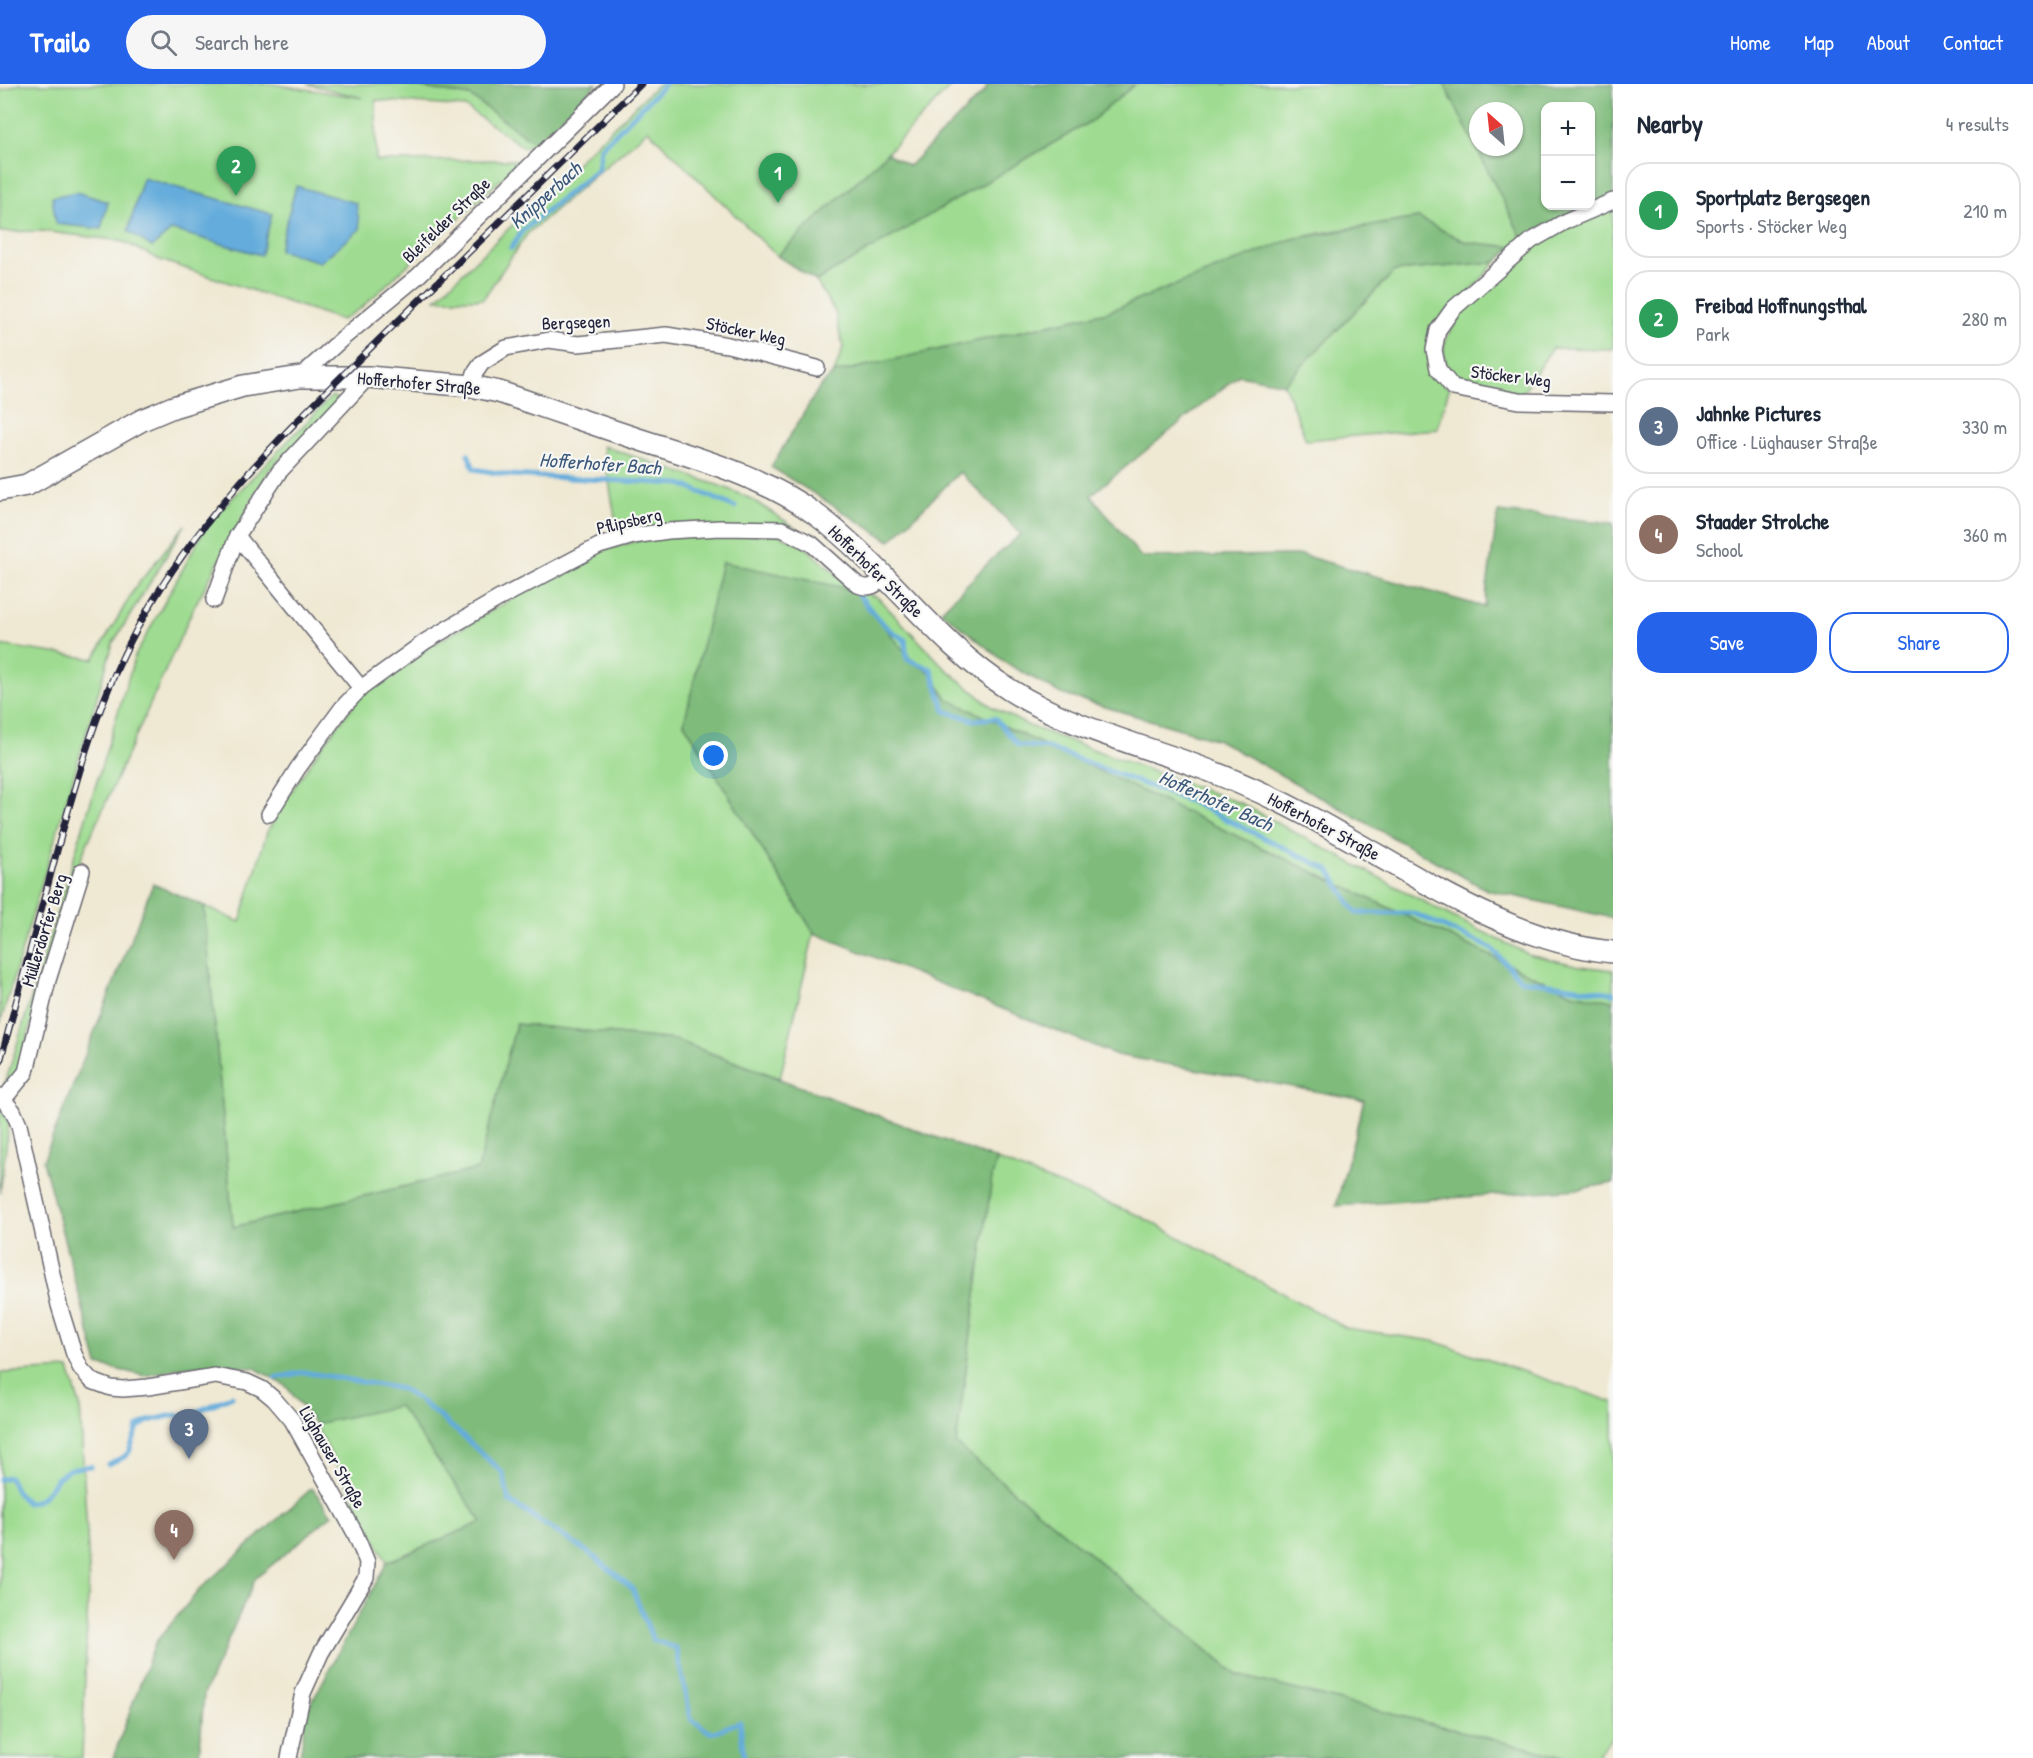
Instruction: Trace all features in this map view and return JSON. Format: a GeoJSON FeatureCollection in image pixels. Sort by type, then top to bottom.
{"type":"FeatureCollection","features":[{"type":"Feature","properties":{"kind":"street","name":"Bleifelder Straße"},"geometry":{"type":"LineString","coordinates":[[300,377],[418,276],[613,84]]}},
{"type":"Feature","properties":{"kind":"street","name":"Stöcker Weg"},"geometry":{"type":"LineString","coordinates":[[1613,201],[1566,221],[1531,241],[1453,309],[1438,330],[1434,350],[1438,369],[1453,388],[1519,401],[1613,404]]}},
{"type":"Feature","properties":{"kind":"street","name":"Stöcker Weg"},"geometry":{"type":"LineString","coordinates":[[666,335],[728,345],[818,368]]}},
{"type":"Feature","properties":{"kind":"street","name":"Bergsegen"},"geometry":{"type":"LineString","coordinates":[[471,386],[475,373],[482,363],[506,348],[549,340],[578,344],[666,335]]}},
{"type":"Feature","properties":{"kind":"street","name":"Hofferhofer Straße"},"geometry":{"type":"LineString","coordinates":[[0,490],[27,485],[142,420],[173,407],[243,386],[300,377],[368,377],[471,386],[528,402],[719,466],[771,488],[814,513],[849,541],[933,627],[967,658],[1011,691],[1049,712],[1238,782],[1272,797],[1453,897],[1525,932],[1564,944],[1613,952]]}},
{"type":"Feature","properties":{"kind":"street"},"geometry":{"type":"LineString","coordinates":[[214,600],[237,536],[279,471],[368,377]]}},
{"type":"Feature","properties":{"kind":"street","name":"Pflipsberg"},"geometry":{"type":"LineString","coordinates":[[269,814],[298,768],[342,708],[361,688],[426,641],[498,599],[598,546],[668,531],[720,528],[782,529],[812,544],[858,585],[865,588],[874,586],[885,577]]}},
{"type":"Feature","properties":{"kind":"street"},"geometry":{"type":"LineString","coordinates":[[237,536],[361,688]]}},
{"type":"Feature","properties":{"kind":"street","name":"Müllerdorfer Berg"},"geometry":{"type":"LineString","coordinates":[[2,1097],[26,1072],[48,980],[82,871]]}},
{"type":"Feature","properties":{"kind":"street","name":"Lüghauser Straße"},"geometry":{"type":"LineString","coordinates":[[2,1097],[13,1111],[19,1125],[59,1305],[74,1354],[81,1368],[92,1381],[111,1388],[148,1387],[215,1376],[247,1382],[262,1389],[274,1398],[292,1420],[355,1533],[367,1562],[366,1578],[321,1653],[303,1693],[289,1758]]}},
{"type":"Feature","properties":{"kind":"green space"},"geometry":{"type":"Polygon","coordinates":[[[19,84],[273,84],[363,98],[307,84],[401,84],[470,96],[535,143],[525,148],[465,107],[376,100],[376,161],[509,160],[520,162],[360,309],[342,320],[160,260],[126,243],[41,231],[0,232],[0,91],[19,84]]]}},
{"type":"Feature","properties":{"kind":"green space"},"geometry":{"type":"Polygon","coordinates":[[[401,84],[597,84],[535,143],[470,96],[401,84]]]}},
{"type":"Feature","properties":{"kind":"green space"},"geometry":{"type":"Polygon","coordinates":[[[658,84],[953,84],[887,153],[777,256],[648,130],[527,234],[483,299],[436,299],[658,84]]]}},
{"type":"Feature","properties":{"kind":"green space"},"geometry":{"type":"Polygon","coordinates":[[[985,84],[1135,84],[1093,120],[816,281],[777,256],[887,153],[909,166],[987,89],[985,84]]]}},
{"type":"Feature","properties":{"kind":"green space"},"geometry":{"type":"Polygon","coordinates":[[[1135,84],[1444,84],[1469,133],[1469,156],[1480,156],[1522,238],[1513,247],[1466,242],[1418,218],[1332,231],[1292,239],[1107,312],[834,373],[843,348],[835,312],[816,281],[1093,120],[1135,84]]]}},
{"type":"Feature","properties":{"kind":"green space"},"geometry":{"type":"Polygon","coordinates":[[[1444,84],[1613,84],[1613,196],[1595,202],[1595,102],[1541,102],[1541,210],[1578,210],[1522,238],[1480,156],[1523,156],[1523,102],[1469,102],[1469,133],[1444,84]]]}},
{"type":"Feature","properties":{"kind":"green space"},"geometry":{"type":"Polygon","coordinates":[[[1613,209],[1613,349],[1552,348],[1521,395],[1451,373],[1445,358],[1445,343],[1452,328],[1477,296],[1510,265],[1544,240],[1613,209]]]}},
{"type":"Feature","properties":{"kind":"green space"},"geometry":{"type":"Polygon","coordinates":[[[1418,218],[1466,242],[1513,247],[1496,262],[1395,271],[1284,384],[1239,375],[1091,495],[1141,557],[1302,555],[1484,607],[1498,512],[1613,523],[1613,918],[1487,890],[1218,740],[1061,694],[1006,663],[941,611],[991,560],[1021,534],[960,472],[890,541],[771,467],[819,388],[834,373],[1107,312],[1292,239],[1418,218]]]}},
{"type":"Feature","properties":{"kind":"green space"},"geometry":{"type":"Polygon","coordinates":[[[1496,262],[1428,341],[1432,368],[1449,389],[1437,429],[1306,440],[1284,384],[1395,271],[1496,262]]]}},
{"type":"Feature","properties":{"kind":"green space"},"geometry":{"type":"Polygon","coordinates":[[[332,396],[340,401],[268,471],[194,607],[83,853],[11,1090],[5,1084],[135,656],[208,523],[332,396]]]}},
{"type":"Feature","properties":{"kind":"green space"},"geometry":{"type":"Polygon","coordinates":[[[603,446],[726,488],[751,499],[799,530],[618,535],[603,446]]]}},
{"type":"Feature","properties":{"kind":"green space"},"geometry":{"type":"Polygon","coordinates":[[[185,525],[113,643],[0,1024],[0,645],[94,659],[135,588],[185,525]]]}},
{"type":"Feature","properties":{"kind":"green space"},"geometry":{"type":"Polygon","coordinates":[[[778,534],[805,547],[855,590],[877,597],[945,668],[992,707],[1029,726],[1240,803],[1447,914],[1528,954],[1580,966],[1613,970],[1613,1001],[1572,993],[1531,975],[947,699],[931,673],[913,662],[897,643],[684,723],[814,933],[780,1078],[675,1040],[516,1024],[479,1169],[233,1227],[204,906],[240,922],[267,832],[317,753],[361,695],[396,666],[591,553],[657,536],[778,534]]]}},
{"type":"Feature","properties":{"kind":"green space"},"geometry":{"type":"Polygon","coordinates":[[[722,562],[855,590],[913,662],[931,673],[947,699],[1531,975],[1572,993],[1613,1001],[1613,1183],[1579,1189],[1336,1206],[1364,1100],[1117,1055],[814,933],[684,723],[722,562]]]}},
{"type":"Feature","properties":{"kind":"green space"},"geometry":{"type":"Polygon","coordinates":[[[153,884],[204,906],[233,1227],[478,1169],[516,1024],[675,1040],[997,1160],[992,1177],[956,1444],[1237,1675],[1568,1758],[300,1758],[306,1713],[387,1562],[482,1522],[399,1406],[315,1424],[286,1386],[255,1368],[219,1365],[183,1367],[146,1376],[98,1365],[43,1161],[153,884]]]}},
{"type":"Feature","properties":{"kind":"green space"},"geometry":{"type":"Polygon","coordinates":[[[0,1107],[9,1123],[0,1193],[0,1107]]]}},
{"type":"Feature","properties":{"kind":"green space"},"geometry":{"type":"Polygon","coordinates":[[[997,1160],[1138,1215],[1346,1328],[1433,1341],[1613,1402],[1613,1735],[1595,1758],[1568,1758],[1237,1675],[956,1444],[992,1177],[997,1160]]]}},
{"type":"Feature","properties":{"kind":"green space"},"geometry":{"type":"Polygon","coordinates":[[[69,1369],[80,1406],[89,1570],[82,1758],[0,1758],[0,1373],[69,1369]]]}},
{"type":"Feature","properties":{"kind":"green space"},"geometry":{"type":"Polygon","coordinates":[[[399,1405],[482,1522],[387,1562],[315,1424],[399,1405]]]}},
{"type":"Feature","properties":{"kind":"green space"},"geometry":{"type":"Polygon","coordinates":[[[312,1488],[332,1515],[255,1579],[204,1694],[199,1758],[113,1758],[155,1643],[200,1589],[312,1488]]]}},
{"type":"Feature","properties":{"kind":"water"},"geometry":{"type":"Polygon","coordinates":[[[143,178],[272,214],[261,255],[172,230],[152,247],[128,231],[143,178]]]}},
{"type":"Feature","properties":{"kind":"water"},"geometry":{"type":"Polygon","coordinates":[[[296,186],[356,203],[360,229],[320,262],[279,250],[296,186]]]}},
{"type":"Feature","properties":{"kind":"water"},"geometry":{"type":"Polygon","coordinates":[[[76,192],[108,202],[101,229],[56,224],[52,197],[76,192]]]}},
{"type":"Feature","properties":{"kind":"waterway","name":"Knipperbach"},"geometry":{"type":"LineString","coordinates":[[511,248],[522,231],[598,169],[601,148],[665,84]]}},
{"type":"Feature","properties":{"kind":"waterway","name":"Hofferhofer Bach"},"geometry":{"type":"LineString","coordinates":[[468,454],[474,469],[509,475],[681,484],[735,507]]}},
{"type":"Feature","properties":{"kind":"waterway","name":"Hofferhofer Bach"},"geometry":{"type":"LineString","coordinates":[[854,588],[883,623],[905,640],[907,659],[931,669],[945,711],[974,720],[995,718],[1018,745],[1048,748],[1191,802],[1329,870],[1356,913],[1413,913],[1491,948],[1521,980],[1613,993]]}},
{"type":"Feature","properties":{"kind":"waterway"},"geometry":{"type":"LineString","coordinates":[[275,1378],[304,1372],[402,1389],[423,1403],[503,1473],[509,1501],[592,1555],[632,1588],[653,1640],[676,1648],[691,1719],[711,1733],[740,1722],[744,1758]]}},
{"type":"Feature","properties":{"kind":"waterway"},"geometry":{"type":"LineString","coordinates":[[108,1464],[124,1457],[129,1452],[138,1427],[148,1421],[174,1415],[187,1416],[232,1396]]}},
{"type":"Feature","properties":{"kind":"waterway"},"geometry":{"type":"LineString","coordinates":[[0,1479],[9,1477],[17,1493],[27,1503],[40,1498],[67,1471],[91,1466]]}},
{"type":"Feature","properties":{"kind":"railway"},"geometry":{"type":"LineString","coordinates":[[0,1062],[78,776],[96,721],[130,642],[184,553],[249,472],[284,434],[641,84]]}},
{"type":"Feature","properties":{"kind":"place","name":"Freibad Hoffnungsthal"},"geometry":{"type":"Point","coordinates":[236,196]}},
{"type":"Feature","properties":{"kind":"place","name":"Sportplatz Bergsegen"},"geometry":{"type":"Point","coordinates":[778,203]}},
{"type":"Feature","properties":{"kind":"place","name":"Jahnke Pictures"},"geometry":{"type":"Point","coordinates":[189,1459]}},
{"type":"Feature","properties":{"kind":"place","name":"Staader Strolche"},"geometry":{"type":"Point","coordinates":[174,1560]}}]}
